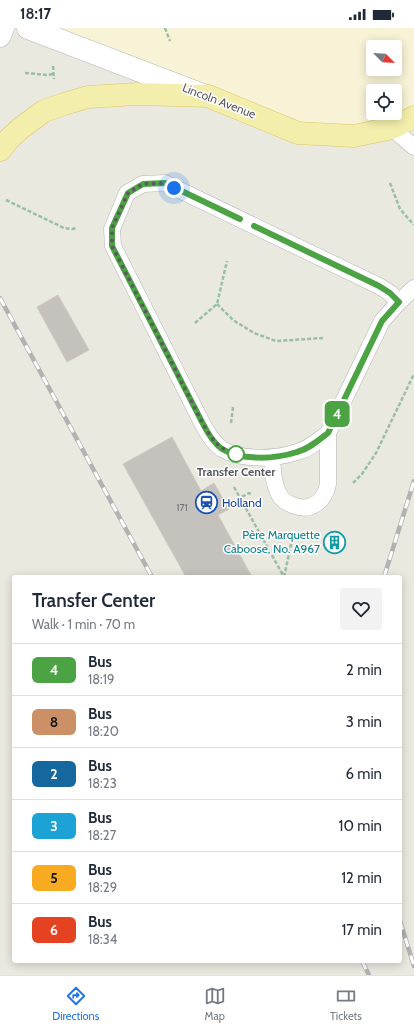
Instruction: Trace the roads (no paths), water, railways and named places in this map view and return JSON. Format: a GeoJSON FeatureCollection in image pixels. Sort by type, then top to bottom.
{"type":"FeatureCollection","features":[{"type":"Feature","properties":{"kind":"main road"},"geometry":{"type":"LineString","coordinates":[[0,36],[3,28]]}},
{"type":"Feature","properties":{"kind":"main road","name":"Lincoln Avenue"},"geometry":{"type":"LineString","coordinates":[[28,28],[208,96],[298,133],[354,136],[392,128],[414,118]]}},
{"type":"Feature","properties":{"kind":"main road"},"geometry":{"type":"LineString","coordinates":[[0,150],[20,128],[44,111],[88,97],[137,94],[208,96]]}},
{"type":"Feature","properties":{"kind":"lane"},"geometry":{"type":"LineString","coordinates":[[392,128],[414,148]]}},
{"type":"Feature","properties":{"kind":"lane"},"geometry":{"type":"LineString","coordinates":[[399,302],[390,293],[379,286],[165,183],[143,184],[128,193],[112,228],[112,246],[211,438],[222,449],[252,458],[272,457],[298,452],[313,445],[328,433],[382,321],[414,288]]}},
{"type":"Feature","properties":{"kind":"lane"},"geometry":{"type":"LineString","coordinates":[[272,457],[274,480],[280,496],[288,504],[298,507],[306,508],[314,506],[321,500],[326,492],[328,484],[328,433]]}},
{"type":"Feature","properties":{"kind":"railway"},"geometry":{"type":"LineString","coordinates":[[0,298],[151,575]]}},
{"type":"Feature","properties":{"kind":"railway"},"geometry":{"type":"LineString","coordinates":[[385,575],[414,481]]}},
{"type":"Feature","properties":{"kind":"railway"},"geometry":{"type":"LineString","coordinates":[[402,927],[414,966]]}},
{"type":"Feature","properties":{"kind":"railway"},"geometry":{"type":"LineString","coordinates":[[363,963],[369,975]]}},
{"type":"Feature","properties":{"kind":"place","name":"Transfer Center"},"geometry":{"type":"Point","coordinates":[236,454]}},
{"type":"Feature","properties":{"kind":"place","name":"Holland"},"geometry":{"type":"Point","coordinates":[206,503]}},
{"type":"Feature","properties":{"kind":"place","name":"Père Marquette Caboose, No. A967"},"geometry":{"type":"Point","coordinates":[335,542]}}]}
